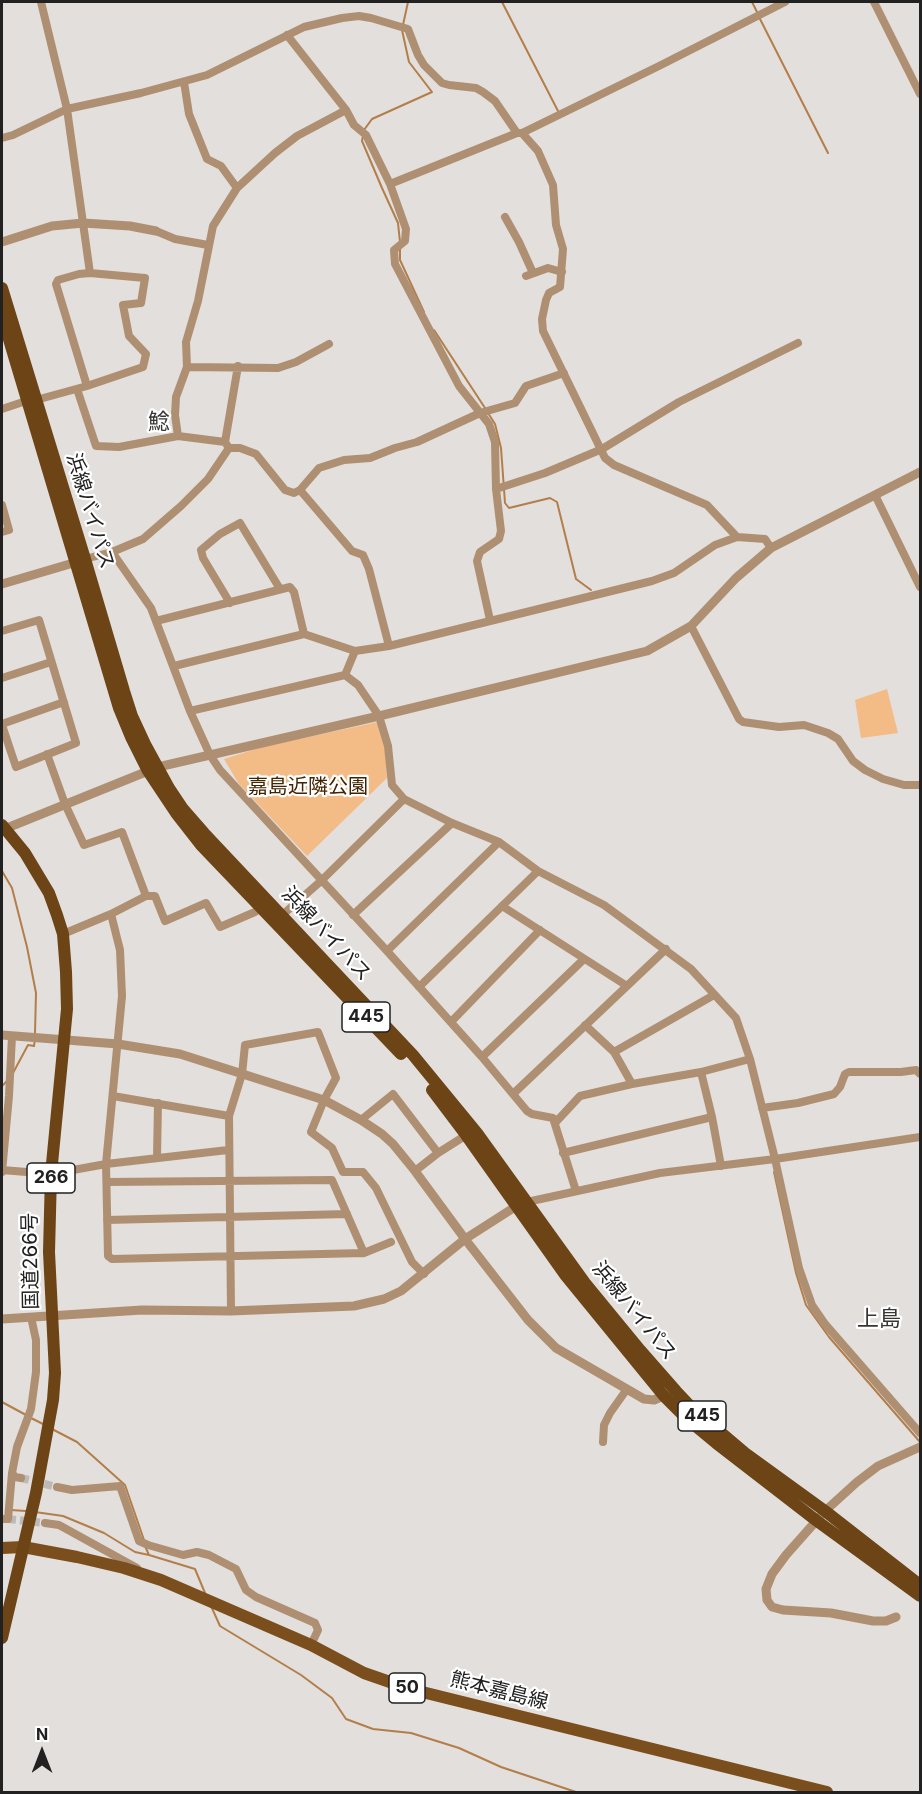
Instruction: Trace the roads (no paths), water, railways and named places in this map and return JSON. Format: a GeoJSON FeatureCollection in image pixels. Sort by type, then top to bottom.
{"type":"FeatureCollection","features":[{"type":"Feature","properties":{"kind":"highway","name":"浜線バイパス"},"geometry":{"type":"LineString","coordinates":[[2,288],[31,400]]}},
{"type":"Feature","properties":{"kind":"highway","name":"浜線バイパス"},"geometry":{"type":"LineString","coordinates":[[2,316],[31,400],[80,560],[119,708],[130,737],[153,769],[176,813],[201,845],[278,919],[392,1043],[471,1134],[521,1204],[566,1276],[670,1393],[687,1419],[921,1585]]}},
{"type":"Feature","properties":{"kind":"highway","name":"国道266号"},"geometry":{"type":"LineString","coordinates":[[2,1638],[53,1400],[55,1373],[48,1252],[51,1174],[67,1009],[63,934],[49,893],[25,853],[3,828]]}},
{"type":"Feature","properties":{"kind":"highway","name":"浜線バイパス"},"geometry":{"type":"LineString","coordinates":[[821,1516],[921,1596]]}},
{"type":"Feature","properties":{"kind":"main road","name":"熊本嘉島線"},"geometry":{"type":"LineString","coordinates":[[2,1548],[23,1547],[77,1557],[124,1568],[161,1580],[311,1645],[364,1672],[410,1689],[827,1792]]}},
{"type":"Feature","properties":{"kind":"street"},"geometry":{"type":"LineString","coordinates":[[41,2],[67,109],[90,273]]}},
{"type":"Feature","properties":{"kind":"street"},"geometry":{"type":"LineString","coordinates":[[390,184],[519,133],[785,2]]}},
{"type":"Feature","properties":{"kind":"street"},"geometry":{"type":"LineString","coordinates":[[874,2],[921,94]]}},
{"type":"Feature","properties":{"kind":"street"},"geometry":{"type":"LineString","coordinates":[[2,138],[67,109],[207,75],[304,27],[359,16],[408,29],[418,56],[435,76],[449,85],[476,88],[483,92],[495,101],[519,133],[538,151],[553,185],[556,225],[563,249],[560,287],[549,293],[546,300],[542,319],[543,331],[605,458],[614,465],[707,505],[737,537]]}},
{"type":"Feature","properties":{"kind":"street"},"geometry":{"type":"LineString","coordinates":[[287,35],[346,110],[354,125],[366,135],[390,184],[406,229],[405,241],[394,250],[394,264],[459,386],[489,424],[495,442],[496,489],[501,531],[499,540],[480,552],[477,561],[490,620]]}},
{"type":"Feature","properties":{"kind":"street"},"geometry":{"type":"LineString","coordinates":[[184,82],[189,114],[207,159],[221,166],[237,188]]}},
{"type":"Feature","properties":{"kind":"street"},"geometry":{"type":"LineString","coordinates":[[178,436],[175,415],[176,397],[187,367],[186,342],[198,300],[213,226],[237,188],[274,153],[297,136],[346,110]]}},
{"type":"Feature","properties":{"kind":"street"},"geometry":{"type":"LineString","coordinates":[[505,217],[519,242],[530,274],[548,268],[562,272]]}},
{"type":"Feature","properties":{"kind":"street"},"geometry":{"type":"LineString","coordinates":[[2,242],[52,226],[83,223],[130,226],[156,231],[175,239],[208,245]]}},
{"type":"Feature","properties":{"kind":"street"},"geometry":{"type":"LineString","coordinates":[[2,409],[87,386],[143,367],[146,354],[129,336],[123,305],[141,303],[145,278],[90,273],[58,280],[56,284],[87,386]]}},
{"type":"Feature","properties":{"kind":"street"},"geometry":{"type":"LineString","coordinates":[[496,489],[602,449],[679,402],[798,343]]}},
{"type":"Feature","properties":{"kind":"street"},"geometry":{"type":"LineString","coordinates":[[187,367],[278,368],[296,362],[329,344]]}},
{"type":"Feature","properties":{"kind":"street"},"geometry":{"type":"LineString","coordinates":[[2,584],[112,552],[143,539],[181,506],[208,479],[227,445],[238,366]]}},
{"type":"Feature","properties":{"kind":"street"},"geometry":{"type":"LineString","coordinates":[[77,388],[96,446],[119,447],[178,436],[240,448],[256,454],[285,490],[294,493],[300,490],[319,468],[344,460],[370,458],[417,442],[480,413],[515,403],[526,386],[564,373]]}},
{"type":"Feature","properties":{"kind":"street"},"geometry":{"type":"LineString","coordinates":[[3,828],[153,769],[647,651],[692,626],[735,578],[771,548],[921,472]]}},
{"type":"Feature","properties":{"kind":"street"},"geometry":{"type":"LineString","coordinates":[[300,490],[352,551],[363,555],[369,569],[389,646]]}},
{"type":"Feature","properties":{"kind":"street"},"geometry":{"type":"LineString","coordinates":[[875,495],[921,587]]}},
{"type":"Feature","properties":{"kind":"street"},"geometry":{"type":"LineString","coordinates":[[2,505],[9,530],[2,532]]}},
{"type":"Feature","properties":{"kind":"street"},"geometry":{"type":"LineString","coordinates":[[230,603],[203,558],[201,549],[220,534],[240,523],[280,589]]}},
{"type":"Feature","properties":{"kind":"street"},"geometry":{"type":"LineString","coordinates":[[174,666],[304,634],[356,651],[389,646],[652,581],[674,573],[715,545],[737,537],[765,539],[771,548]]}},
{"type":"Feature","properties":{"kind":"street"},"geometry":{"type":"LineString","coordinates":[[112,552],[151,608],[190,711],[210,755],[220,770],[387,951],[513,1094],[532,1114],[549,1116],[555,1123],[576,1191]]}},
{"type":"Feature","properties":{"kind":"street"},"geometry":{"type":"LineString","coordinates":[[156,621],[290,587],[294,592],[304,634]]}},
{"type":"Feature","properties":{"kind":"street"},"geometry":{"type":"LineString","coordinates":[[2,631],[39,620],[51,662],[64,702],[76,743],[16,766],[2,724],[64,702]]}},
{"type":"Feature","properties":{"kind":"street"},"geometry":{"type":"LineString","coordinates":[[692,626],[739,719],[743,722],[779,728],[804,724],[838,739],[853,761],[865,770],[883,779],[921,785]]}},
{"type":"Feature","properties":{"kind":"street"},"geometry":{"type":"LineString","coordinates":[[345,675],[356,651]]}},
{"type":"Feature","properties":{"kind":"street"},"geometry":{"type":"LineString","coordinates":[[2,678],[51,662]]}},
{"type":"Feature","properties":{"kind":"street"},"geometry":{"type":"LineString","coordinates":[[190,711],[345,675]]}},
{"type":"Feature","properties":{"kind":"street"},"geometry":{"type":"LineString","coordinates":[[345,675],[357,685],[379,716],[388,746],[392,785],[404,799],[452,823],[499,842],[538,871],[604,905],[691,969],[736,1018],[750,1059],[799,1268],[812,1305],[825,1324],[921,1433]]}},
{"type":"Feature","properties":{"kind":"street"},"geometry":{"type":"LineString","coordinates":[[47,754],[65,804],[84,845],[122,832],[146,897]]}},
{"type":"Feature","properties":{"kind":"street"},"geometry":{"type":"LineString","coordinates":[[278,919],[404,799]]}},
{"type":"Feature","properties":{"kind":"street"},"geometry":{"type":"LineString","coordinates":[[353,915],[452,823]]}},
{"type":"Feature","properties":{"kind":"street"},"geometry":{"type":"LineString","coordinates":[[387,951],[499,842]]}},
{"type":"Feature","properties":{"kind":"street"},"geometry":{"type":"LineString","coordinates":[[419,987],[538,871]]}},
{"type":"Feature","properties":{"kind":"street"},"geometry":{"type":"LineString","coordinates":[[63,934],[146,897],[155,896],[165,921],[206,903],[220,927],[255,912]]}},
{"type":"Feature","properties":{"kind":"street"},"geometry":{"type":"LineString","coordinates":[[502,906],[627,986]]}},
{"type":"Feature","properties":{"kind":"street"},"geometry":{"type":"LineString","coordinates":[[111,914],[120,950],[122,996],[106,1164],[108,1256],[112,1259],[364,1253],[391,1242]]}},
{"type":"Feature","properties":{"kind":"street"},"geometry":{"type":"LineString","coordinates":[[451,1022],[540,930]]}},
{"type":"Feature","properties":{"kind":"street"},"geometry":{"type":"LineString","coordinates":[[513,1094],[666,949]]}},
{"type":"Feature","properties":{"kind":"street"},"geometry":{"type":"LineString","coordinates":[[482,1057],[584,959]]}},
{"type":"Feature","properties":{"kind":"street"},"geometry":{"type":"LineString","coordinates":[[614,1052],[714,994]]}},
{"type":"Feature","properties":{"kind":"street"},"geometry":{"type":"LineString","coordinates":[[585,1025],[614,1052],[632,1084]]}},
{"type":"Feature","properties":{"kind":"street"},"geometry":{"type":"LineString","coordinates":[[231,1311],[229,1116],[242,1074],[245,1045],[318,1032],[336,1078],[311,1132],[332,1148],[343,1172],[363,1172],[376,1188],[412,1262],[424,1274]]}},
{"type":"Feature","properties":{"kind":"street"},"geometry":{"type":"LineString","coordinates":[[2,1035],[118,1044],[180,1054],[324,1100],[361,1120],[387,1139],[415,1171],[528,1320],[556,1348],[648,1400],[654,1400],[670,1393]]}},
{"type":"Feature","properties":{"kind":"street"},"geometry":{"type":"LineString","coordinates":[[12,1036],[5,1096],[2,1171],[51,1174],[157,1157],[228,1150]]}},
{"type":"Feature","properties":{"kind":"street"},"geometry":{"type":"LineString","coordinates":[[555,1123],[580,1096],[701,1072],[750,1059]]}},
{"type":"Feature","properties":{"kind":"street"},"geometry":{"type":"LineString","coordinates":[[762,1108],[834,1094],[840,1087],[845,1074],[849,1072],[916,1070],[921,1074]]}},
{"type":"Feature","properties":{"kind":"street"},"geometry":{"type":"LineString","coordinates":[[701,1072],[721,1166]]}},
{"type":"Feature","properties":{"kind":"street"},"geometry":{"type":"LineString","coordinates":[[361,1120],[393,1094],[438,1153]]}},
{"type":"Feature","properties":{"kind":"street"},"geometry":{"type":"LineString","coordinates":[[113,1096],[229,1116]]}},
{"type":"Feature","properties":{"kind":"street"},"geometry":{"type":"LineString","coordinates":[[157,1157],[158,1103]]}},
{"type":"Feature","properties":{"kind":"street"},"geometry":{"type":"LineString","coordinates":[[563,1153],[712,1117]]}},
{"type":"Feature","properties":{"kind":"street"},"geometry":{"type":"LineString","coordinates":[[415,1171],[438,1153],[471,1134]]}},
{"type":"Feature","properties":{"kind":"street"},"geometry":{"type":"LineString","coordinates":[[2,1319],[142,1310],[231,1311],[354,1306],[384,1299],[401,1291],[465,1239],[521,1204],[660,1173],[775,1159],[921,1137]]}},
{"type":"Feature","properties":{"kind":"street"},"geometry":{"type":"LineString","coordinates":[[106,1182],[332,1180],[364,1253]]}},
{"type":"Feature","properties":{"kind":"street"},"geometry":{"type":"LineString","coordinates":[[107,1220],[347,1214]]}},
{"type":"Feature","properties":{"kind":"street"},"geometry":{"type":"LineString","coordinates":[[2,1519],[8,1519],[17,1447],[31,1409],[36,1372],[36,1340],[31,1317]]}},
{"type":"Feature","properties":{"kind":"street"},"geometry":{"type":"LineString","coordinates":[[603,1442],[604,1425],[627,1389]]}},
{"type":"Feature","properties":{"kind":"street"},"geometry":{"type":"LineString","coordinates":[[896,1617],[886,1621],[873,1621],[831,1613],[783,1610],[772,1606],[767,1600],[766,1589],[772,1574],[786,1555],[856,1482],[878,1466],[921,1447]]}},
{"type":"Feature","properties":{"kind":"street"},"geometry":{"type":"LineString","coordinates":[[12,1473],[15,1477],[21,1478]]}},
{"type":"Feature","properties":{"kind":"street"},"geometry":{"type":"LineString","coordinates":[[57,1487],[72,1490],[120,1486],[139,1541],[183,1555],[197,1552],[209,1555],[236,1569],[246,1590],[256,1597],[315,1623],[318,1630],[311,1645]]}},
{"type":"Feature","properties":{"kind":"street"},"geometry":{"type":"LineString","coordinates":[[45,1523],[59,1525],[161,1580]]}},
{"type":"Feature","properties":{"kind":"waterway"},"geometry":{"type":"LineString","coordinates":[[403,25],[408,2]]}},
{"type":"Feature","properties":{"kind":"waterway"},"geometry":{"type":"LineString","coordinates":[[502,2],[558,111]]}},
{"type":"Feature","properties":{"kind":"waterway"},"geometry":{"type":"LineString","coordinates":[[752,2],[757,12]]}},
{"type":"Feature","properties":{"kind":"waterway"},"geometry":{"type":"LineString","coordinates":[[760,19],[828,153]]}},
{"type":"Feature","properties":{"kind":"waterway"},"geometry":{"type":"LineString","coordinates":[[364,130],[372,119],[432,92],[409,62],[402,30]]}},
{"type":"Feature","properties":{"kind":"waterway"},"geometry":{"type":"LineString","coordinates":[[363,136],[362,141],[398,223],[400,242]]}},
{"type":"Feature","properties":{"kind":"waterway"},"geometry":{"type":"LineString","coordinates":[[400,248],[400,260],[424,312]]}},
{"type":"Feature","properties":{"kind":"waterway"},"geometry":{"type":"LineString","coordinates":[[434,330],[485,408]]}},
{"type":"Feature","properties":{"kind":"waterway"},"geometry":{"type":"LineString","coordinates":[[488,413],[495,424],[501,448],[505,503],[509,508],[550,498],[557,502],[576,579],[591,590]]}},
{"type":"Feature","properties":{"kind":"waterway"},"geometry":{"type":"LineString","coordinates":[[2,871],[12,888],[27,947],[36,993],[35,1033]]}},
{"type":"Feature","properties":{"kind":"waterway"},"geometry":{"type":"LineString","coordinates":[[13,1073],[28,1045],[34,1046],[35,1039]]}},
{"type":"Feature","properties":{"kind":"waterway"},"geometry":{"type":"LineString","coordinates":[[2,1086],[8,1080]]}},
{"type":"Feature","properties":{"kind":"waterway"},"geometry":{"type":"LineString","coordinates":[[774,1172],[796,1273],[806,1305],[829,1337],[920,1442]]}},
{"type":"Feature","properties":{"kind":"waterway"},"geometry":{"type":"LineString","coordinates":[[2,1402],[26,1415]]}},
{"type":"Feature","properties":{"kind":"waterway"},"geometry":{"type":"LineString","coordinates":[[31,1418],[45,1425]]}},
{"type":"Feature","properties":{"kind":"waterway"},"geometry":{"type":"LineString","coordinates":[[52,1429],[77,1442],[125,1485],[144,1540]]}},
{"type":"Feature","properties":{"kind":"waterway"},"geometry":{"type":"LineString","coordinates":[[11,1510],[26,1511]]}},
{"type":"Feature","properties":{"kind":"waterway"},"geometry":{"type":"LineString","coordinates":[[35,1512],[63,1516],[104,1533],[135,1552],[149,1555]]}},
{"type":"Feature","properties":{"kind":"waterway"},"geometry":{"type":"LineString","coordinates":[[145,1546],[149,1555],[195,1569],[205,1593]]}},
{"type":"Feature","properties":{"kind":"waterway"},"geometry":{"type":"LineString","coordinates":[[211,1606],[220,1626],[301,1675],[332,1698],[346,1719],[373,1729],[411,1733],[459,1748],[501,1767],[576,1792]]}},
{"type":"Feature","properties":{"kind":"tunnel"},"geometry":{"type":"LineString","coordinates":[[21,1478],[57,1487]]}},
{"type":"Feature","properties":{"kind":"tunnel"},"geometry":{"type":"LineString","coordinates":[[8,1519],[45,1523]]}},
{"type":"Feature","properties":{"kind":"district","name":"鯰"},"geometry":{"type":"Point","coordinates":[159,422]}},
{"type":"Feature","properties":{"kind":"district","name":"上島"},"geometry":{"type":"Point","coordinates":[879,1319]}},
{"type":"Feature","properties":{"kind":"park label","name":"嘉島近隣公園"},"geometry":{"type":"Point","coordinates":[308,787]}}]}
